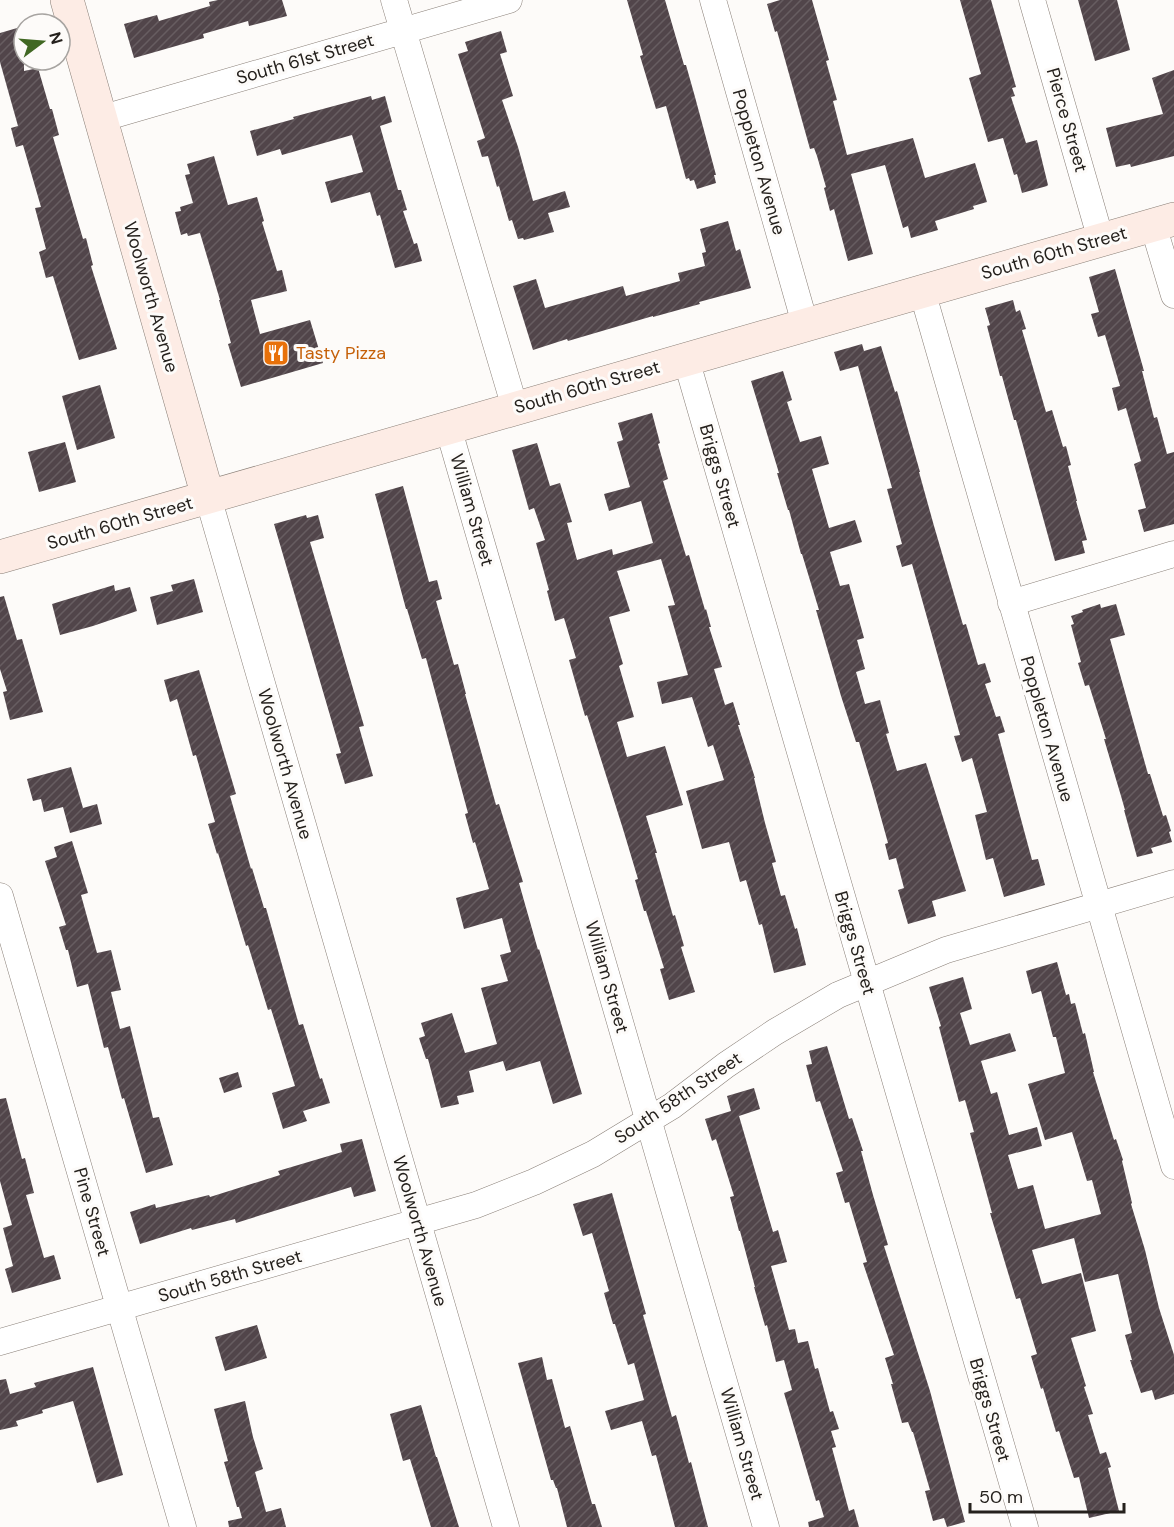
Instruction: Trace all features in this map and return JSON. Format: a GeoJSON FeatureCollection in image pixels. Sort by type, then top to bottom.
{"type":"FeatureCollection","features":[{"type":"Feature","properties":{"kind":"main road","name":"Woolworth Avenue"},"geometry":{"type":"LineString","coordinates":[[67,0],[208,497]]}},
{"type":"Feature","properties":{"kind":"main road","name":"South 60th Street"},"geometry":{"type":"LineString","coordinates":[[0,557],[1164,222]]}},
{"type":"Feature","properties":{"kind":"street"},"geometry":{"type":"LineString","coordinates":[[394,0],[515,408]]}},
{"type":"Feature","properties":{"kind":"street","name":"South 61st Street"},"geometry":{"type":"LineString","coordinates":[[100,118],[509,0]]}},
{"type":"Feature","properties":{"kind":"street","name":"Poppleton Avenue"},"geometry":{"type":"LineString","coordinates":[[713,0],[806,324]]}},
{"type":"Feature","properties":{"kind":"street","name":"Pierce Street"},"geometry":{"type":"LineString","coordinates":[[1032,0],[1101,240]]}},
{"type":"Feature","properties":{"kind":"street"},"geometry":{"type":"LineString","coordinates":[[1164,222],[1174,295]]}},
{"type":"Feature","properties":{"kind":"street","name":"Poppleton Avenue"},"geometry":{"type":"LineString","coordinates":[[922,291],[1174,1166]]}},
{"type":"Feature","properties":{"kind":"street","name":"Briggs Street"},"geometry":{"type":"LineString","coordinates":[[686,359],[1024,1527]]}},
{"type":"Feature","properties":{"kind":"street","name":"William Street"},"geometry":{"type":"LineString","coordinates":[[448,427],[766,1527]]}},
{"type":"Feature","properties":{"kind":"street","name":"Woolworth Avenue"},"geometry":{"type":"LineString","coordinates":[[208,497],[506,1527]]}},
{"type":"Feature","properties":{"kind":"street"},"geometry":{"type":"LineString","coordinates":[[1011,603],[1174,554]]}},
{"type":"Feature","properties":{"kind":"street","name":"South 58th Street"},"geometry":{"type":"LineString","coordinates":[[0,1342],[476,1205],[534,1182],[593,1154],[672,1106],[726,1065],[838,994],[946,950],[1174,883]]}},
{"type":"Feature","properties":{"kind":"street","name":"Pine Street"},"geometry":{"type":"LineString","coordinates":[[0,896],[183,1527]]}},
{"type":"Feature","properties":{"kind":"building"},"geometry":{"type":"Polygon","coordinates":[[[282,0],[287,16],[249,26],[248,21],[203,34],[204,38],[134,58],[124,24],[157,15],[159,21],[210,6],[209,2],[282,0]]]}},
{"type":"Feature","properties":{"kind":"building"},"geometry":{"type":"Polygon","coordinates":[[[627,0],[665,0],[695,97],[716,175],[714,175],[716,183],[697,189],[694,180],[686,179],[666,106],[656,109],[640,56],[643,55],[627,0]]]}},
{"type":"Feature","properties":{"kind":"building"},"geometry":{"type":"Polygon","coordinates":[[[780,0],[812,0],[829,60],[826,61],[837,100],[833,101],[847,155],[913,138],[925,178],[975,163],[987,202],[973,206],[974,209],[935,221],[938,230],[911,238],[908,226],[903,228],[885,165],[851,174],[873,254],[848,261],[834,209],[830,211],[817,156],[814,148],[810,149],[777,31],[775,32],[767,4],[780,0]]]}},
{"type":"Feature","properties":{"kind":"building"},"geometry":{"type":"Polygon","coordinates":[[[960,0],[991,0],[1016,87],[1012,88],[1015,96],[1011,97],[1026,143],[1037,140],[1047,186],[1022,193],[1003,138],[988,142],[969,78],[981,74],[960,0]]]}},
{"type":"Feature","properties":{"kind":"building"},"geometry":{"type":"Polygon","coordinates":[[[1078,0],[1117,0],[1130,50],[1095,61],[1078,0]]]}},
{"type":"Feature","properties":{"kind":"building"},"geometry":{"type":"Polygon","coordinates":[[[12,30],[12,72],[39,72],[59,135],[53,137],[83,239],[86,238],[93,265],[91,266],[117,349],[79,360],[53,276],[46,278],[39,252],[46,249],[35,208],[41,207],[23,145],[16,147],[11,128],[18,126],[0,62],[0,33],[12,30]]]}},
{"type":"Feature","properties":{"kind":"building"},"geometry":{"type":"Polygon","coordinates":[[[501,31],[507,52],[500,54],[513,96],[502,100],[533,201],[565,191],[570,207],[548,213],[554,232],[524,240],[523,238],[518,239],[512,220],[509,221],[488,156],[482,157],[477,141],[485,138],[458,54],[468,51],[465,42],[501,31]]]}},
{"type":"Feature","properties":{"kind":"building"},"geometry":{"type":"Polygon","coordinates":[[[1174,70],[1174,156],[1131,167],[1130,164],[1116,167],[1106,128],[1163,114],[1152,78],[1174,70]]]}},
{"type":"Feature","properties":{"kind":"building"},"geometry":{"type":"Polygon","coordinates":[[[371,96],[372,100],[385,96],[392,122],[380,126],[398,190],[401,190],[407,210],[403,211],[422,261],[395,268],[380,215],[377,216],[370,192],[331,203],[325,182],[363,172],[352,135],[282,155],[280,149],[257,156],[250,131],[371,96]]]}},
{"type":"Feature","properties":{"kind":"building"},"geometry":{"type":"Polygon","coordinates":[[[214,156],[228,205],[257,197],[277,271],[282,270],[287,291],[251,300],[260,334],[310,320],[323,363],[241,387],[228,344],[231,343],[220,300],[200,233],[181,235],[175,212],[181,211],[180,207],[193,203],[185,175],[190,174],[187,164],[214,156]]]}},
{"type":"Feature","properties":{"kind":"building"},"geometry":{"type":"Polygon","coordinates":[[[728,221],[736,251],[740,249],[751,288],[533,350],[513,286],[536,279],[545,308],[623,286],[626,296],[680,281],[678,273],[705,266],[702,253],[706,252],[700,229],[728,221]]]}},
{"type":"Feature","properties":{"kind":"building"},"geometry":{"type":"Polygon","coordinates":[[[1115,269],[1144,371],[1142,371],[1154,418],[1157,417],[1167,454],[1174,452],[1174,524],[1144,532],[1138,510],[1146,508],[1134,464],[1141,461],[1126,408],[1118,411],[1112,388],[1120,386],[1105,335],[1098,337],[1091,314],[1099,312],[1089,277],[1115,269]]]}},
{"type":"Feature","properties":{"kind":"building"},"geometry":{"type":"Polygon","coordinates":[[[1013,300],[1016,312],[1020,310],[1026,329],[1022,330],[1046,412],[1052,410],[1063,447],[1066,446],[1071,465],[1068,466],[1087,540],[1082,541],[1085,553],[1055,561],[987,326],[990,325],[985,308],[1013,300]]]}},
{"type":"Feature","properties":{"kind":"building"},"geometry":{"type":"Polygon","coordinates":[[[862,344],[864,351],[881,346],[895,392],[897,391],[963,625],[966,624],[978,665],[985,663],[991,682],[985,684],[996,717],[1000,716],[1005,732],[998,734],[1032,860],[1038,859],[1045,885],[1004,897],[993,858],[986,860],[975,815],[987,812],[972,758],[962,762],[954,736],[960,735],[912,564],[902,567],[896,546],[902,544],[887,489],[892,488],[858,366],[840,371],[834,352],[862,344]]]}},
{"type":"Feature","properties":{"kind":"building"},"geometry":{"type":"Polygon","coordinates":[[[783,371],[792,400],[787,402],[800,442],[821,436],[829,464],[812,469],[829,528],[855,520],[862,542],[830,552],[840,586],[849,584],[864,638],[857,640],[865,669],[856,672],[865,704],[880,700],[889,733],[886,734],[897,771],[926,763],[966,891],[932,901],[936,916],[908,924],[898,890],[904,888],[896,858],[889,860],[885,844],[888,843],[873,789],[859,742],[856,742],[841,696],[816,610],[819,610],[751,381],[783,371]]]}},
{"type":"Feature","properties":{"kind":"building"},"geometry":{"type":"Polygon","coordinates":[[[100,385],[115,438],[77,450],[62,396],[100,385]]]}},
{"type":"Feature","properties":{"kind":"building"},"geometry":{"type":"Polygon","coordinates":[[[652,413],[668,479],[663,481],[686,556],[689,555],[722,667],[714,669],[725,705],[733,702],[776,862],[772,863],[781,896],[785,895],[795,929],[797,928],[806,965],[774,973],[762,924],[759,925],[746,880],[740,882],[729,842],[702,849],[686,791],[724,780],[713,745],[708,747],[692,697],[662,704],[657,682],[688,675],[668,606],[675,605],[661,559],[617,571],[630,611],[609,617],[623,664],[619,666],[634,717],[617,722],[627,757],[665,746],[683,805],[646,816],[695,992],[669,1000],[660,969],[664,968],[635,880],[638,879],[569,660],[576,658],[564,618],[555,621],[536,543],[545,540],[534,508],[529,510],[512,450],[537,443],[550,486],[560,483],[572,522],[567,523],[577,560],[612,549],[613,555],[653,543],[641,501],[609,511],[604,494],[630,487],[617,442],[623,440],[618,423],[652,413]]]}},
{"type":"Feature","properties":{"kind":"building"},"geometry":{"type":"Polygon","coordinates":[[[65,442],[76,482],[39,492],[28,452],[65,442]]]}},
{"type":"Feature","properties":{"kind":"building"},"geometry":{"type":"Polygon","coordinates":[[[403,486],[429,582],[437,580],[442,599],[436,601],[454,665],[458,664],[496,805],[499,804],[523,882],[519,883],[582,1094],[553,1104],[540,1061],[506,1071],[503,1061],[469,1071],[474,1092],[457,1096],[459,1104],[441,1108],[428,1059],[426,1059],[419,1038],[425,1036],[421,1023],[452,1013],[465,1053],[497,1044],[481,988],[508,981],[500,955],[511,952],[502,918],[464,929],[456,898],[489,889],[465,814],[468,813],[426,658],[422,659],[406,609],[375,494],[403,486]]]}},
{"type":"Feature","properties":{"kind":"building"},"geometry":{"type":"Polygon","coordinates":[[[306,515],[307,518],[318,515],[324,538],[310,542],[364,726],[359,727],[373,776],[345,784],[336,754],[341,753],[274,524],[306,515]]]}},
{"type":"Feature","properties":{"kind":"building"},"geometry":{"type":"Polygon","coordinates":[[[194,579],[203,612],[157,625],[150,597],[173,591],[171,585],[194,579]]]}},
{"type":"Feature","properties":{"kind":"building"},"geometry":{"type":"Polygon","coordinates":[[[114,585],[115,591],[130,587],[137,611],[60,635],[52,604],[114,585]]]}},
{"type":"Feature","properties":{"kind":"building"},"geometry":{"type":"Polygon","coordinates":[[[4,596],[17,640],[22,639],[43,712],[10,720],[3,692],[7,691],[0,669],[0,597],[4,596]]]}},
{"type":"Feature","properties":{"kind":"building"},"geometry":{"type":"Polygon","coordinates":[[[1100,604],[1101,608],[1116,604],[1125,635],[1110,639],[1148,774],[1150,774],[1163,816],[1166,815],[1171,831],[1169,832],[1172,842],[1151,848],[1153,853],[1137,857],[1104,739],[1106,739],[1089,685],[1085,686],[1078,663],[1081,662],[1071,625],[1074,624],[1071,616],[1100,604]]]}},
{"type":"Feature","properties":{"kind":"building"},"geometry":{"type":"Polygon","coordinates":[[[199,670],[236,794],[230,796],[251,869],[264,908],[266,908],[299,1025],[303,1024],[330,1103],[303,1111],[307,1121],[283,1129],[272,1093],[295,1086],[271,1009],[268,1010],[248,945],[246,946],[208,824],[215,822],[196,755],[193,756],[177,699],[170,702],[164,680],[199,670]]]}},
{"type":"Feature","properties":{"kind":"building"},"geometry":{"type":"Polygon","coordinates":[[[71,767],[83,808],[97,804],[102,824],[70,833],[63,807],[44,812],[41,799],[33,801],[27,779],[71,767]]]}},
{"type":"Feature","properties":{"kind":"building"},"geometry":{"type":"Polygon","coordinates":[[[72,841],[88,893],[81,895],[97,953],[111,950],[121,990],[111,992],[120,1029],[130,1026],[153,1118],[159,1117],[173,1165],[146,1173],[108,1047],[104,1048],[88,984],[77,987],[68,950],[66,950],[59,927],[66,925],[45,861],[57,857],[54,847],[72,841]]]}},
{"type":"Feature","properties":{"kind":"building"},"geometry":{"type":"Polygon","coordinates":[[[1057,962],[1066,995],[1069,994],[1071,1004],[1075,1003],[1083,1034],[1085,1033],[1093,1072],[1114,1140],[1116,1139],[1123,1160],[1131,1204],[1174,1355],[1174,1394],[1155,1400],[1152,1390],[1141,1393],[1130,1360],[1132,1360],[1125,1335],[1132,1333],[1118,1274],[1085,1282],[1074,1238],[1032,1250],[1042,1284],[1081,1273],[1096,1331],[1071,1338],[1093,1414],[1088,1415],[1100,1454],[1106,1452],[1111,1467],[1108,1468],[1119,1511],[1089,1518],[1079,1477],[1074,1478],[1031,1356],[1037,1354],[1020,1298],[1016,1299],[990,1213],[992,1213],[970,1133],[974,1132],[965,1100],[959,1102],[929,987],[963,977],[972,1009],[960,1013],[970,1045],[1010,1033],[1016,1051],[981,1061],[991,1094],[997,1092],[1009,1135],[1037,1127],[1042,1146],[1008,1155],[1018,1189],[1033,1185],[1045,1229],[1101,1214],[1092,1180],[1087,1181],[1072,1132],[1045,1140],[1028,1084],[1065,1073],[1041,991],[1032,994],[1026,971],[1057,962]]]}},
{"type":"Feature","properties":{"kind":"building"},"geometry":{"type":"Polygon","coordinates":[[[827,1046],[849,1119],[852,1118],[863,1151],[861,1151],[888,1245],[884,1246],[930,1391],[965,1522],[947,1527],[944,1518],[933,1521],[925,1491],[930,1490],[913,1432],[908,1422],[902,1423],[885,1358],[894,1355],[863,1263],[867,1262],[849,1202],[845,1203],[836,1173],[843,1171],[820,1101],[816,1102],[806,1065],[812,1064],[809,1051],[827,1046]]]}},
{"type":"Feature","properties":{"kind":"building"},"geometry":{"type":"Polygon","coordinates":[[[238,1072],[242,1087],[224,1093],[219,1078],[238,1072]]]}},
{"type":"Feature","properties":{"kind":"building"},"geometry":{"type":"Polygon","coordinates":[[[754,1088],[760,1109],[739,1116],[773,1232],[778,1230],[787,1262],[771,1266],[789,1330],[795,1329],[798,1343],[808,1341],[830,1412],[833,1411],[839,1429],[831,1431],[836,1447],[832,1448],[849,1511],[854,1509],[859,1527],[809,1527],[808,1522],[824,1517],[819,1500],[816,1501],[784,1393],[792,1390],[784,1360],[776,1362],[730,1197],[734,1196],[716,1139],[712,1141],[705,1119],[731,1111],[727,1096],[754,1088]]]}},
{"type":"Feature","properties":{"kind":"building"},"geometry":{"type":"Polygon","coordinates":[[[6,1098],[22,1159],[25,1158],[34,1193],[26,1195],[44,1258],[54,1255],[61,1279],[12,1293],[5,1269],[13,1266],[3,1228],[12,1225],[0,1181],[0,1099],[6,1098]]]}},
{"type":"Feature","properties":{"kind":"building"},"geometry":{"type":"Polygon","coordinates":[[[362,1139],[376,1191],[354,1197],[351,1187],[236,1223],[235,1219],[192,1230],[191,1228],[140,1244],[130,1212],[155,1204],[156,1208],[209,1195],[210,1197],[280,1175],[278,1171],[342,1152],[340,1144],[362,1139]]]}},
{"type":"Feature","properties":{"kind":"building"},"geometry":{"type":"Polygon","coordinates":[[[612,1193],[672,1417],[676,1415],[708,1527],[675,1527],[656,1455],[652,1456],[642,1421],[611,1430],[605,1411],[644,1400],[634,1363],[628,1365],[615,1324],[613,1324],[604,1293],[609,1291],[592,1233],[583,1236],[573,1204],[612,1193]]]}},
{"type":"Feature","properties":{"kind":"building"},"geometry":{"type":"Polygon","coordinates":[[[257,1325],[267,1358],[225,1371],[215,1337],[257,1325]]]}},
{"type":"Feature","properties":{"kind":"building"},"geometry":{"type":"Polygon","coordinates":[[[542,1357],[547,1380],[552,1379],[565,1428],[570,1426],[592,1504],[595,1504],[602,1527],[567,1527],[557,1488],[551,1480],[518,1363],[542,1357]]]}},
{"type":"Feature","properties":{"kind":"building"},"geometry":{"type":"Polygon","coordinates":[[[93,1367],[123,1475],[97,1483],[73,1401],[42,1410],[43,1413],[16,1421],[18,1426],[0,1430],[0,1380],[6,1379],[10,1394],[36,1387],[34,1383],[93,1367]]]}},
{"type":"Feature","properties":{"kind":"building"},"geometry":{"type":"Polygon","coordinates":[[[245,1401],[263,1469],[255,1472],[266,1512],[281,1508],[286,1527],[229,1527],[228,1521],[242,1518],[224,1462],[228,1461],[214,1409],[245,1401]]]}},
{"type":"Feature","properties":{"kind":"building"},"geometry":{"type":"Polygon","coordinates":[[[421,1405],[459,1527],[431,1527],[410,1459],[403,1461],[390,1414],[421,1405]]]}},
{"type":"Feature","properties":{"kind":"place","name":"Tasty Pizza"},"geometry":{"type":"Point","coordinates":[276,353]}}]}
